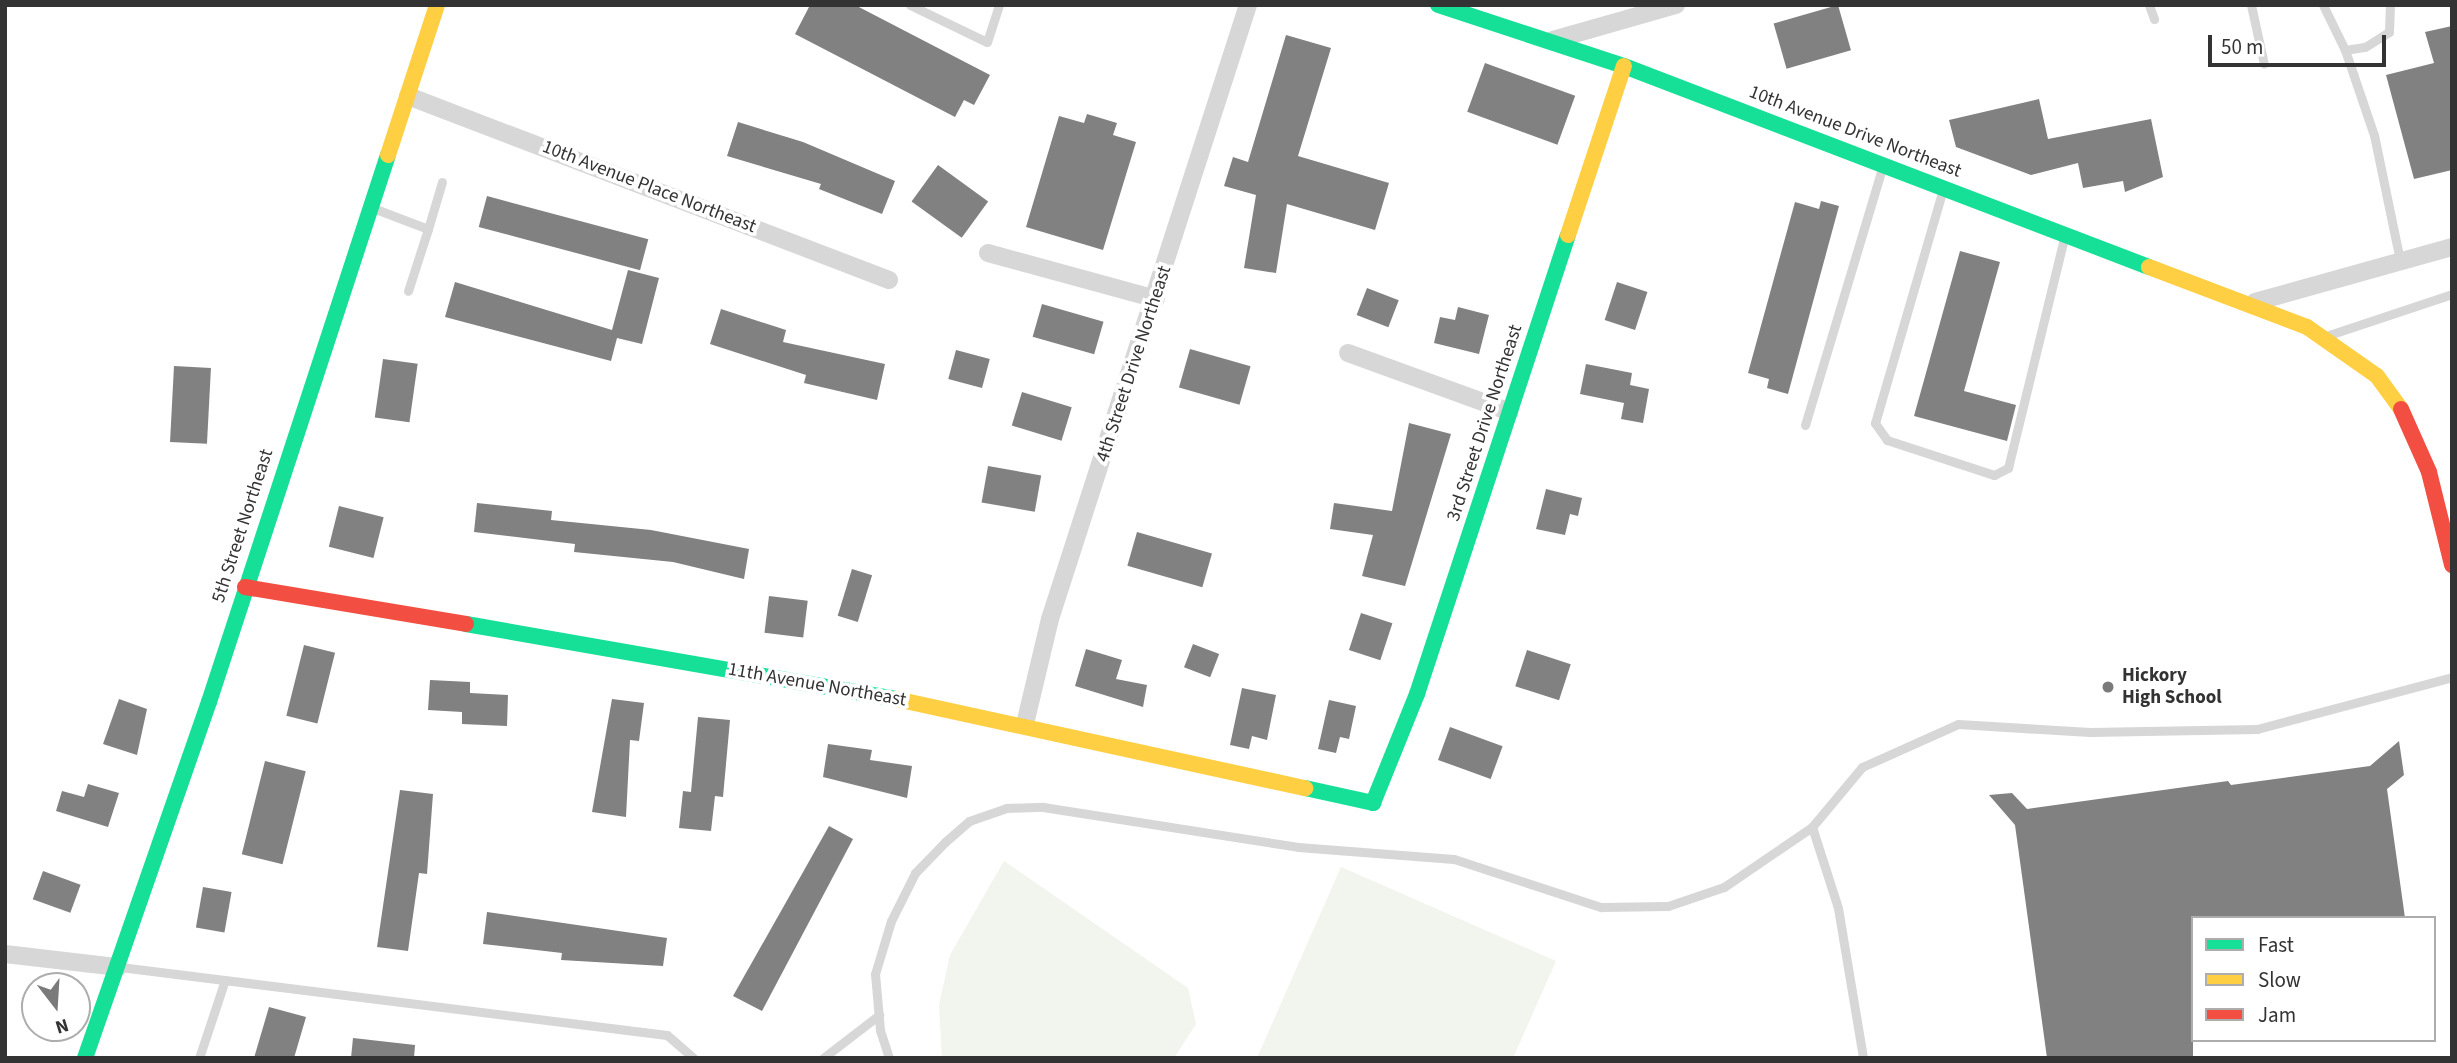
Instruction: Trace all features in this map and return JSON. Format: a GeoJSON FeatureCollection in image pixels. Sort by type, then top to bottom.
{"type":"FeatureCollection","features":[{"type":"Feature","properties":{"kind":"street","name":"5th Street Northeast"},"geometry":{"type":"LineString","coordinates":[[85,1058],[118,967],[437,5]]}},
{"type":"Feature","properties":{"kind":"street","name":"4th Street Drive Northeast"},"geometry":{"type":"LineString","coordinates":[[1025,724],[1050,619],[1156,299],[1248,5]]}},
{"type":"Feature","properties":{"kind":"street","name":"10th Avenue Drive Northeast"},"geometry":{"type":"LineString","coordinates":[[1438,5],[1553,40],[1624,66],[1882,166],[2255,303],[2325,337],[2376,376],[2405,415],[2429,472],[2452,565]]}},
{"type":"Feature","properties":{"kind":"street"},"geometry":{"type":"LineString","coordinates":[[1553,40],[1676,5]]}},
{"type":"Feature","properties":{"kind":"street","name":"3rd Street Drive Northeast"},"geometry":{"type":"LineString","coordinates":[[1378,791],[1417,694],[1624,66]]}},
{"type":"Feature","properties":{"kind":"street","name":"10th Avenue Place Northeast"},"geometry":{"type":"LineString","coordinates":[[408,96],[889,280]]}},
{"type":"Feature","properties":{"kind":"street"},"geometry":{"type":"LineString","coordinates":[[2255,303],[2452,247]]}},
{"type":"Feature","properties":{"kind":"street"},"geometry":{"type":"LineString","coordinates":[[988,254],[1156,299]]}},
{"type":"Feature","properties":{"kind":"street"},"geometry":{"type":"LineString","coordinates":[[1348,353],[1510,412]]}},
{"type":"Feature","properties":{"kind":"street","name":"11th Avenue Northeast"},"geometry":{"type":"LineString","coordinates":[[244,587],[1025,724],[1373,803],[1378,791]]}},
{"type":"Feature","properties":{"kind":"street"},"geometry":{"type":"LineString","coordinates":[[5,954],[118,967]]}},
{"type":"Feature","properties":{"kind":"lane"},"geometry":{"type":"LineString","coordinates":[[910,5],[987,42],[999,5]]}},
{"type":"Feature","properties":{"kind":"lane"},"geometry":{"type":"LineString","coordinates":[[2149,5],[2154,19]]}},
{"type":"Feature","properties":{"kind":"lane"},"geometry":{"type":"LineString","coordinates":[[2251,5],[2264,64]]}},
{"type":"Feature","properties":{"kind":"lane"},"geometry":{"type":"LineString","coordinates":[[2323,5],[2344,50],[2374,135],[2400,261]]}},
{"type":"Feature","properties":{"kind":"lane"},"geometry":{"type":"LineString","coordinates":[[2344,50],[2365,47],[2389,32],[2390,5]]}},
{"type":"Feature","properties":{"kind":"lane"},"geometry":{"type":"LineString","coordinates":[[1805,425],[1882,166]]}},
{"type":"Feature","properties":{"kind":"lane"},"geometry":{"type":"LineString","coordinates":[[408,291],[442,181]]}},
{"type":"Feature","properties":{"kind":"lane"},"geometry":{"type":"LineString","coordinates":[[1943,188],[1875,423],[1887,440],[1994,475],[2008,468],[2065,234]]}},
{"type":"Feature","properties":{"kind":"lane"},"geometry":{"type":"LineString","coordinates":[[371,208],[428,229]]}},
{"type":"Feature","properties":{"kind":"lane"},"geometry":{"type":"LineString","coordinates":[[2325,337],[2452,294]]}},
{"type":"Feature","properties":{"kind":"lane"},"geometry":{"type":"LineString","coordinates":[[889,1058],[879,1015],[875,974],[891,921],[915,873],[969,821],[1006,808],[1043,807],[1298,847],[1454,859],[1601,907],[1668,906],[1724,887],[1812,827],[1862,766],[1958,724],[2090,732],[2257,729],[2452,677]]}},
{"type":"Feature","properties":{"kind":"lane"},"geometry":{"type":"LineString","coordinates":[[1812,827],[1838,908],[1863,1058]]}},
{"type":"Feature","properties":{"kind":"lane"},"geometry":{"type":"LineString","coordinates":[[118,967],[667,1035],[693,1058]]}},
{"type":"Feature","properties":{"kind":"lane"},"geometry":{"type":"LineString","coordinates":[[200,1058],[225,980]]}},
{"type":"Feature","properties":{"kind":"lane"},"geometry":{"type":"LineString","coordinates":[[823,1058],[879,1015]]}},
{"type":"Feature","properties":{"kind":"shaded area"},"geometry":{"type":"Polygon","coordinates":[[[1004,861],[1188,988],[1196,1024],[1174,1058],[942,1058],[939,1005],[950,955],[1004,861]]]}},
{"type":"Feature","properties":{"kind":"shaded area"},"geometry":{"type":"Polygon","coordinates":[[[1341,867],[1556,961],[1513,1058],[1257,1058],[1341,867]]]}},
{"type":"Feature","properties":{"kind":"building"},"geometry":{"type":"Polygon","coordinates":[[[810,5],[855,5],[990,75],[974,105],[964,100],[955,117],[795,34],[810,5]]]}},
{"type":"Feature","properties":{"kind":"building"},"geometry":{"type":"Polygon","coordinates":[[[1838,5],[1851,50],[1787,69],[1774,23],[1838,5]]]}},
{"type":"Feature","properties":{"kind":"building"},"geometry":{"type":"Polygon","coordinates":[[[2452,26],[2452,170],[2414,179],[2386,75],[2434,63],[2425,32],[2452,26]]]}},
{"type":"Feature","properties":{"kind":"building"},"geometry":{"type":"Polygon","coordinates":[[[1286,35],[1331,48],[1298,156],[1389,183],[1375,230],[1287,204],[1276,273],[1244,268],[1256,195],[1224,186],[1233,157],[1248,162],[1286,35]]]}},
{"type":"Feature","properties":{"kind":"building"},"geometry":{"type":"Polygon","coordinates":[[[1485,63],[1575,96],[1557,145],[1467,112],[1485,63]]]}},
{"type":"Feature","properties":{"kind":"building"},"geometry":{"type":"Polygon","coordinates":[[[2039,99],[2048,139],[2151,119],[2163,177],[2125,192],[2123,181],[2083,188],[2078,163],[2031,175],[1956,147],[1949,120],[2039,99]]]}},
{"type":"Feature","properties":{"kind":"building"},"geometry":{"type":"Polygon","coordinates":[[[1087,114],[1117,123],[1113,135],[1136,142],[1103,250],[1026,227],[1059,116],[1084,123],[1087,114]]]}},
{"type":"Feature","properties":{"kind":"building"},"geometry":{"type":"Polygon","coordinates":[[[738,122],[803,142],[895,181],[882,214],[819,189],[821,184],[727,156],[738,122]]]}},
{"type":"Feature","properties":{"kind":"building"},"geometry":{"type":"Polygon","coordinates":[[[938,165],[988,201],[962,238],[912,201],[938,165]]]}},
{"type":"Feature","properties":{"kind":"building"},"geometry":{"type":"Polygon","coordinates":[[[487,196],[648,239],[640,270],[479,227],[487,196]]]}},
{"type":"Feature","properties":{"kind":"building"},"geometry":{"type":"Polygon","coordinates":[[[1821,201],[1839,206],[1788,394],[1767,388],[1769,379],[1748,373],[1795,202],[1819,209],[1821,201]]]}},
{"type":"Feature","properties":{"kind":"building"},"geometry":{"type":"Polygon","coordinates":[[[1960,251],[2000,262],[1964,391],[2016,405],[2007,441],[1914,416],[1960,251]]]}},
{"type":"Feature","properties":{"kind":"building"},"geometry":{"type":"Polygon","coordinates":[[[628,270],[659,278],[642,344],[617,338],[611,361],[445,317],[455,282],[612,330],[628,270]]]}},
{"type":"Feature","properties":{"kind":"building"},"geometry":{"type":"Polygon","coordinates":[[[1617,282],[1647,292],[1635,330],[1605,320],[1617,282]]]}},
{"type":"Feature","properties":{"kind":"building"},"geometry":{"type":"Polygon","coordinates":[[[1367,288],[1399,300],[1388,327],[1357,315],[1367,288]]]}},
{"type":"Feature","properties":{"kind":"building"},"geometry":{"type":"Polygon","coordinates":[[[1042,304],[1104,322],[1094,354],[1033,337],[1042,304]]]}},
{"type":"Feature","properties":{"kind":"building"},"geometry":{"type":"Polygon","coordinates":[[[1458,307],[1489,315],[1479,354],[1434,343],[1440,317],[1455,320],[1458,307]]]}},
{"type":"Feature","properties":{"kind":"building"},"geometry":{"type":"Polygon","coordinates":[[[721,309],[786,330],[783,342],[885,364],[877,400],[804,383],[806,375],[710,344],[721,309]]]}},
{"type":"Feature","properties":{"kind":"building"},"geometry":{"type":"Polygon","coordinates":[[[1190,349],[1251,366],[1240,405],[1179,387],[1190,349]]]}},
{"type":"Feature","properties":{"kind":"building"},"geometry":{"type":"Polygon","coordinates":[[[956,350],[990,359],[982,388],[948,379],[956,350]]]}},
{"type":"Feature","properties":{"kind":"building"},"geometry":{"type":"Polygon","coordinates":[[[383,359],[418,364],[409,422],[375,417],[383,359]]]}},
{"type":"Feature","properties":{"kind":"building"},"geometry":{"type":"Polygon","coordinates":[[[1586,364],[1632,373],[1630,385],[1649,389],[1643,423],[1621,419],[1624,403],[1580,394],[1586,364]]]}},
{"type":"Feature","properties":{"kind":"building"},"geometry":{"type":"Polygon","coordinates":[[[174,366],[211,368],[207,444],[170,442],[174,366]]]}},
{"type":"Feature","properties":{"kind":"building"},"geometry":{"type":"Polygon","coordinates":[[[1022,392],[1072,407],[1061,441],[1012,425],[1022,392]]]}},
{"type":"Feature","properties":{"kind":"building"},"geometry":{"type":"Polygon","coordinates":[[[1409,423],[1451,434],[1405,586],[1362,576],[1373,535],[1330,529],[1334,503],[1392,511],[1409,423]]]}},
{"type":"Feature","properties":{"kind":"building"},"geometry":{"type":"Polygon","coordinates":[[[988,466],[1041,475],[1035,512],[982,502],[988,466]]]}},
{"type":"Feature","properties":{"kind":"building"},"geometry":{"type":"Polygon","coordinates":[[[1546,489],[1582,498],[1578,516],[1570,514],[1565,535],[1536,529],[1546,489]]]}},
{"type":"Feature","properties":{"kind":"building"},"geometry":{"type":"Polygon","coordinates":[[[477,503],[552,511],[551,520],[651,530],[749,549],[744,579],[673,562],[574,552],[575,544],[474,532],[477,503]]]}},
{"type":"Feature","properties":{"kind":"building"},"geometry":{"type":"Polygon","coordinates":[[[339,506],[384,517],[373,558],[329,547],[339,506]]]}},
{"type":"Feature","properties":{"kind":"building"},"geometry":{"type":"Polygon","coordinates":[[[1137,532],[1212,553],[1202,587],[1127,566],[1137,532]]]}},
{"type":"Feature","properties":{"kind":"building"},"geometry":{"type":"Polygon","coordinates":[[[852,569],[872,575],[858,622],[838,616],[852,569]]]}},
{"type":"Feature","properties":{"kind":"building"},"geometry":{"type":"Polygon","coordinates":[[[769,596],[808,601],[803,637],[764,633],[769,596]]]}},
{"type":"Feature","properties":{"kind":"building"},"geometry":{"type":"Polygon","coordinates":[[[1361,613],[1392,623],[1380,660],[1349,650],[1361,613]]]}},
{"type":"Feature","properties":{"kind":"building"},"geometry":{"type":"Polygon","coordinates":[[[1193,644],[1219,654],[1210,677],[1184,667],[1193,644]]]}},
{"type":"Feature","properties":{"kind":"building"},"geometry":{"type":"Polygon","coordinates":[[[304,645],[335,653],[317,724],[286,716],[304,645]]]}},
{"type":"Feature","properties":{"kind":"building"},"geometry":{"type":"Polygon","coordinates":[[[1086,649],[1122,660],[1116,679],[1147,685],[1143,707],[1075,686],[1086,649]]]}},
{"type":"Feature","properties":{"kind":"building"},"geometry":{"type":"Polygon","coordinates":[[[1527,650],[1571,664],[1559,700],[1515,686],[1527,650]]]}},
{"type":"Feature","properties":{"kind":"building"},"geometry":{"type":"Polygon","coordinates":[[[430,680],[470,682],[470,693],[508,695],[507,726],[462,724],[462,712],[428,710],[430,680]]]}},
{"type":"Feature","properties":{"kind":"building"},"geometry":{"type":"Polygon","coordinates":[[[1242,688],[1276,695],[1267,740],[1252,736],[1249,749],[1230,745],[1242,688]]]}},
{"type":"Feature","properties":{"kind":"building"},"geometry":{"type":"Polygon","coordinates":[[[119,699],[147,709],[137,755],[103,744],[119,699]]]}},
{"type":"Feature","properties":{"kind":"building"},"geometry":{"type":"Polygon","coordinates":[[[612,699],[644,703],[639,741],[630,740],[626,817],[592,812],[612,699]]]}},
{"type":"Feature","properties":{"kind":"building"},"geometry":{"type":"Polygon","coordinates":[[[1329,700],[1356,706],[1349,739],[1340,737],[1336,753],[1318,749],[1329,700]]]}},
{"type":"Feature","properties":{"kind":"building"},"geometry":{"type":"Polygon","coordinates":[[[698,717],[730,720],[723,797],[715,796],[711,831],[679,828],[683,791],[691,792],[698,717]]]}},
{"type":"Feature","properties":{"kind":"building"},"geometry":{"type":"Polygon","coordinates":[[[1450,727],[1503,746],[1491,779],[1438,760],[1450,727]]]}},
{"type":"Feature","properties":{"kind":"building"},"geometry":{"type":"Polygon","coordinates":[[[2399,741],[2404,775],[2387,789],[2405,916],[2191,916],[2193,1058],[2047,1058],[2015,825],[1989,795],[2012,793],[2027,809],[2228,781],[2231,785],[2370,766],[2399,741]]]}},
{"type":"Feature","properties":{"kind":"building"},"geometry":{"type":"Polygon","coordinates":[[[828,744],[872,750],[870,760],[912,766],[907,798],[823,777],[828,744]]]}},
{"type":"Feature","properties":{"kind":"building"},"geometry":{"type":"Polygon","coordinates":[[[265,761],[306,771],[283,864],[242,854],[265,761]]]}},
{"type":"Feature","properties":{"kind":"building"},"geometry":{"type":"Polygon","coordinates":[[[88,784],[119,793],[108,827],[56,811],[62,791],[84,797],[88,784]]]}},
{"type":"Feature","properties":{"kind":"building"},"geometry":{"type":"Polygon","coordinates":[[[400,790],[433,794],[427,874],[419,873],[408,951],[377,947],[400,790]]]}},
{"type":"Feature","properties":{"kind":"building"},"geometry":{"type":"Polygon","coordinates":[[[829,826],[853,839],[762,1011],[733,996],[829,826]]]}},
{"type":"Feature","properties":{"kind":"building"},"geometry":{"type":"Polygon","coordinates":[[[43,871],[81,885],[70,913],[33,899],[43,871]]]}},
{"type":"Feature","properties":{"kind":"building"},"geometry":{"type":"Polygon","coordinates":[[[203,887],[232,892],[224,932],[196,927],[203,887]]]}},
{"type":"Feature","properties":{"kind":"building"},"geometry":{"type":"Polygon","coordinates":[[[487,912],[667,938],[663,966],[561,960],[562,953],[483,944],[487,912]]]}},
{"type":"Feature","properties":{"kind":"building"},"geometry":{"type":"Polygon","coordinates":[[[269,1007],[306,1017],[294,1058],[254,1058],[269,1007]]]}},
{"type":"Feature","properties":{"kind":"building"},"geometry":{"type":"Polygon","coordinates":[[[353,1038],[415,1045],[414,1058],[351,1058],[353,1038]]]}},
{"type":"Feature","properties":{"kind":"traffic: fast"},"geometry":{"type":"LineString","coordinates":[[1438,5],[1624,66],[2149,267]]}},
{"type":"Feature","properties":{"kind":"traffic: fast"},"geometry":{"type":"LineString","coordinates":[[85,1058],[209,702],[388,155]]}},
{"type":"Feature","properties":{"kind":"traffic: fast"},"geometry":{"type":"LineString","coordinates":[[1305,788],[1373,803],[1417,694],[1568,235]]}},
{"type":"Feature","properties":{"kind":"traffic: fast"},"geometry":{"type":"LineString","coordinates":[[466,624],[896,699]]}},
{"type":"Feature","properties":{"kind":"traffic: slow"},"geometry":{"type":"LineString","coordinates":[[388,155],[437,5]]}},
{"type":"Feature","properties":{"kind":"traffic: slow"},"geometry":{"type":"LineString","coordinates":[[1568,235],[1624,66]]}},
{"type":"Feature","properties":{"kind":"traffic: slow"},"geometry":{"type":"LineString","coordinates":[[2149,267],[2307,327],[2377,376],[2401,409]]}},
{"type":"Feature","properties":{"kind":"traffic: slow"},"geometry":{"type":"LineString","coordinates":[[896,699],[1305,788]]}},
{"type":"Feature","properties":{"kind":"traffic: jam"},"geometry":{"type":"LineString","coordinates":[[2401,409],[2429,472],[2452,565]]}},
{"type":"Feature","properties":{"kind":"traffic: jam"},"geometry":{"type":"LineString","coordinates":[[245,587],[466,624]]}},
{"type":"Feature","properties":{"kind":"place","name":"Hickory High School"},"geometry":{"type":"Point","coordinates":[2108,687]}}]}
